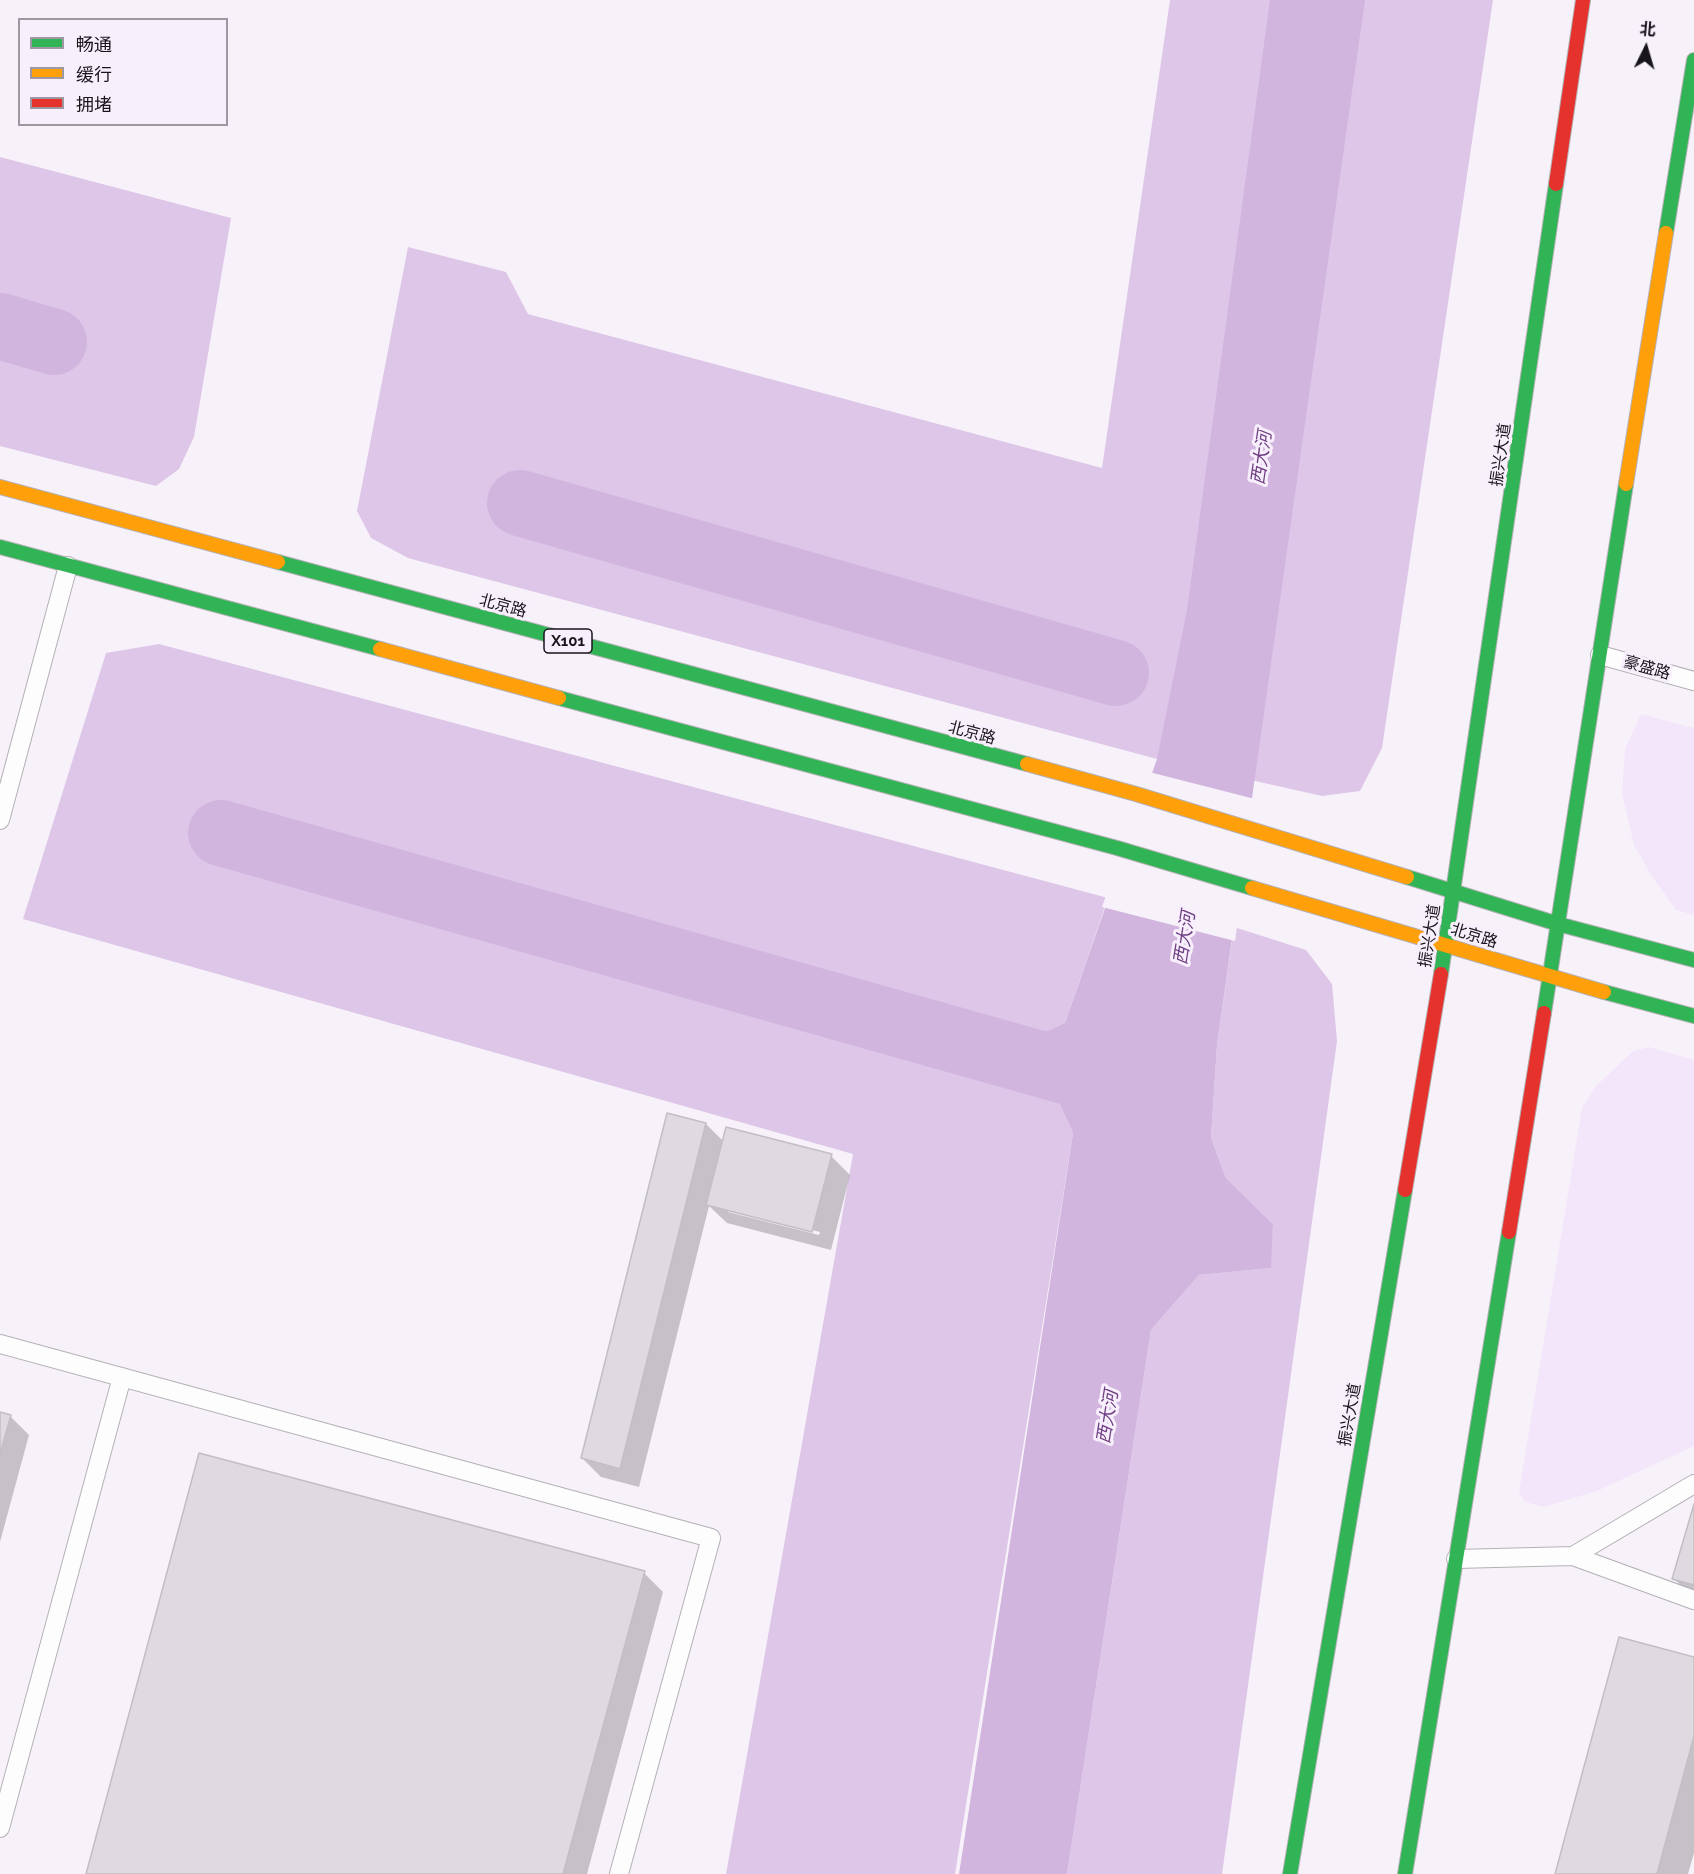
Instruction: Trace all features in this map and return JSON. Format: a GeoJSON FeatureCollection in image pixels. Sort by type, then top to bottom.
{"type":"FeatureCollection","features":[{"type":"Feature","properties":{"kind":"main road","name":"振兴大道"},"geometry":{"type":"LineString","coordinates":[[1290,1874],[1446,945],[1583,0]]}},
{"type":"Feature","properties":{"kind":"main road"},"geometry":{"type":"LineString","coordinates":[[1410,1873],[1456,1559],[1694,60]]}},
{"type":"Feature","properties":{"kind":"main road","name":"北京路"},"geometry":{"type":"LineString","coordinates":[[0,487],[1136,794],[1454,893]]}},
{"type":"Feature","properties":{"kind":"main road"},"geometry":{"type":"LineString","coordinates":[[0,548],[68,566]]}},
{"type":"Feature","properties":{"kind":"main road","name":"北京路"},"geometry":{"type":"LineString","coordinates":[[68,566],[1117,848],[1550,977],[1694,1016]]}},
{"type":"Feature","properties":{"kind":"main road"},"geometry":{"type":"LineString","coordinates":[[1454,893],[1558,924],[1694,960]]}},
{"type":"Feature","properties":{"kind":"lane"},"geometry":{"type":"LineString","coordinates":[[0,820],[68,566]]}},
{"type":"Feature","properties":{"kind":"lane","name":"豪盛路"},"geometry":{"type":"LineString","coordinates":[[1600,655],[1694,681]]}},
{"type":"Feature","properties":{"kind":"lane"},"geometry":{"type":"LineString","coordinates":[[0,1344],[711,1538],[619,1874]]}},
{"type":"Feature","properties":{"kind":"lane"},"geometry":{"type":"LineString","coordinates":[[0,1828],[122,1377]]}},
{"type":"Feature","properties":{"kind":"lane"},"geometry":{"type":"LineString","coordinates":[[1573,1556],[1694,1484]]}},
{"type":"Feature","properties":{"kind":"lane"},"geometry":{"type":"LineString","coordinates":[[1456,1559],[1573,1556],[1694,1600]]}},
{"type":"Feature","properties":{"kind":"shaded area"},"geometry":{"type":"Polygon","coordinates":[[[1170,0],[1493,0],[1382,748],[1360,791],[1322,796],[1157,759],[408,558],[371,538],[357,511],[408,247],[506,272],[528,314],[1102,468],[1170,0]]]}},
{"type":"Feature","properties":{"kind":"shaded area"},"geometry":{"type":"Polygon","coordinates":[[[0,157],[231,218],[194,437],[179,469],[156,486],[0,446],[0,157]]]}},
{"type":"Feature","properties":{"kind":"shaded area"},"geometry":{"type":"Polygon","coordinates":[[[159,644],[1108,898],[1065,1023],[1031,1038],[984,1048],[977,1062],[1049,1081],[1073,1133],[955,1874],[726,1874],[853,1154],[23,919],[106,653],[159,644]]]}},
{"type":"Feature","properties":{"kind":"shaded area"},"geometry":{"type":"Polygon","coordinates":[[[1641,714],[1694,728],[1694,915],[1676,910],[1651,875],[1634,845],[1622,794],[1625,749],[1641,714]]]}},
{"type":"Feature","properties":{"kind":"shaded area"},"geometry":{"type":"Polygon","coordinates":[[[1234,927],[1306,950],[1332,984],[1337,1041],[1222,1874],[1067,1874],[1151,1330],[1199,1275],[1270,1268],[1273,1224],[1226,1178],[1211,1138],[1217,1045],[1234,927]]]}},
{"type":"Feature","properties":{"kind":"shaded area"},"geometry":{"type":"Polygon","coordinates":[[[1649,1047],[1694,1060],[1694,1446],[1597,1491],[1544,1507],[1525,1502],[1519,1492],[1582,1108],[1595,1087],[1633,1051],[1649,1047]]]}},
{"type":"Feature","properties":{"kind":"water","name":"西大河"},"geometry":{"type":"Polygon","coordinates":[[[1270,0],[1365,0],[1217,1045],[1211,1138],[1226,1178],[1273,1224],[1271,1268],[1199,1275],[1151,1330],[1067,1874],[959,1874],[1073,1133],[1049,1081],[977,1063],[984,1048],[1031,1038],[1065,1023],[1157,759],[1187,610],[1270,0]]]}},
{"type":"Feature","properties":{"kind":"pier"},"geometry":{"type":"Polygon","coordinates":[[[1149,772],[1255,799],[1235,941],[1102,907],[1149,772]]]}},
{"type":"Feature","properties":{"kind":"building"},"geometry":{"type":"Polygon","coordinates":[[[667,1113],[706,1123],[620,1469],[581,1458],[667,1113]]]}},
{"type":"Feature","properties":{"kind":"building"},"geometry":{"type":"Polygon","coordinates":[[[726,1127],[832,1154],[812,1232],[706,1205],[726,1127]]]}},
{"type":"Feature","properties":{"kind":"building"},"geometry":{"type":"Polygon","coordinates":[[[0,1412],[11,1415],[0,1454],[0,1412]]]}},
{"type":"Feature","properties":{"kind":"building"},"geometry":{"type":"Polygon","coordinates":[[[199,1453],[645,1571],[563,1874],[86,1874],[199,1453]]]}},
{"type":"Feature","properties":{"kind":"building"},"geometry":{"type":"Polygon","coordinates":[[[1694,1504],[1694,1585],[1672,1579],[1694,1504]]]}},
{"type":"Feature","properties":{"kind":"building"},"geometry":{"type":"Polygon","coordinates":[[[1619,1637],[1694,1657],[1694,1736],[1657,1874],[1555,1874],[1619,1637]]]}},
{"type":"Feature","properties":{"kind":"waterway"},"geometry":{"type":"LineString","coordinates":[[0,326],[54,342]]}},
{"type":"Feature","properties":{"kind":"waterway"},"geometry":{"type":"LineString","coordinates":[[520,503],[1116,673]]}},
{"type":"Feature","properties":{"kind":"waterway"},"geometry":{"type":"LineString","coordinates":[[221,833],[1072,1073]]}},
{"type":"Feature","properties":{"kind":"traffic: fast"},"geometry":{"type":"LineString","coordinates":[[1666,233],[1694,60]]}},
{"type":"Feature","properties":{"kind":"traffic: fast"},"geometry":{"type":"LineString","coordinates":[[1441,974],[1556,184]]}},
{"type":"Feature","properties":{"kind":"traffic: fast"},"geometry":{"type":"LineString","coordinates":[[1544,1013],[1626,484]]}},
{"type":"Feature","properties":{"kind":"traffic: fast"},"geometry":{"type":"LineString","coordinates":[[0,547],[380,649]]}},
{"type":"Feature","properties":{"kind":"traffic: fast"},"geometry":{"type":"LineString","coordinates":[[278,562],[1027,764]]}},
{"type":"Feature","properties":{"kind":"traffic: fast"},"geometry":{"type":"LineString","coordinates":[[559,698],[1117,848],[1252,888]]}},
{"type":"Feature","properties":{"kind":"traffic: fast"},"geometry":{"type":"LineString","coordinates":[[1407,877],[1558,924],[1694,960]]}},
{"type":"Feature","properties":{"kind":"traffic: fast"},"geometry":{"type":"LineString","coordinates":[[1604,992],[1694,1016]]}},
{"type":"Feature","properties":{"kind":"traffic: fast"},"geometry":{"type":"LineString","coordinates":[[1290,1874],[1405,1190]]}},
{"type":"Feature","properties":{"kind":"traffic: fast"},"geometry":{"type":"LineString","coordinates":[[1405,1874],[1509,1232]]}},
{"type":"Feature","properties":{"kind":"traffic: slow"},"geometry":{"type":"LineString","coordinates":[[1626,484],[1666,233]]}},
{"type":"Feature","properties":{"kind":"traffic: slow"},"geometry":{"type":"LineString","coordinates":[[0,487],[278,562]]}},
{"type":"Feature","properties":{"kind":"traffic: slow"},"geometry":{"type":"LineString","coordinates":[[380,649],[559,698]]}},
{"type":"Feature","properties":{"kind":"traffic: slow"},"geometry":{"type":"LineString","coordinates":[[1027,764],[1136,794],[1407,877]]}},
{"type":"Feature","properties":{"kind":"traffic: slow"},"geometry":{"type":"LineString","coordinates":[[1252,888],[1604,992]]}},
{"type":"Feature","properties":{"kind":"traffic: jam"},"geometry":{"type":"LineString","coordinates":[[1556,184],[1583,0]]}},
{"type":"Feature","properties":{"kind":"traffic: jam"},"geometry":{"type":"LineString","coordinates":[[1405,1190],[1441,974]]}},
{"type":"Feature","properties":{"kind":"traffic: jam"},"geometry":{"type":"LineString","coordinates":[[1509,1232],[1544,1013]]}}]}
